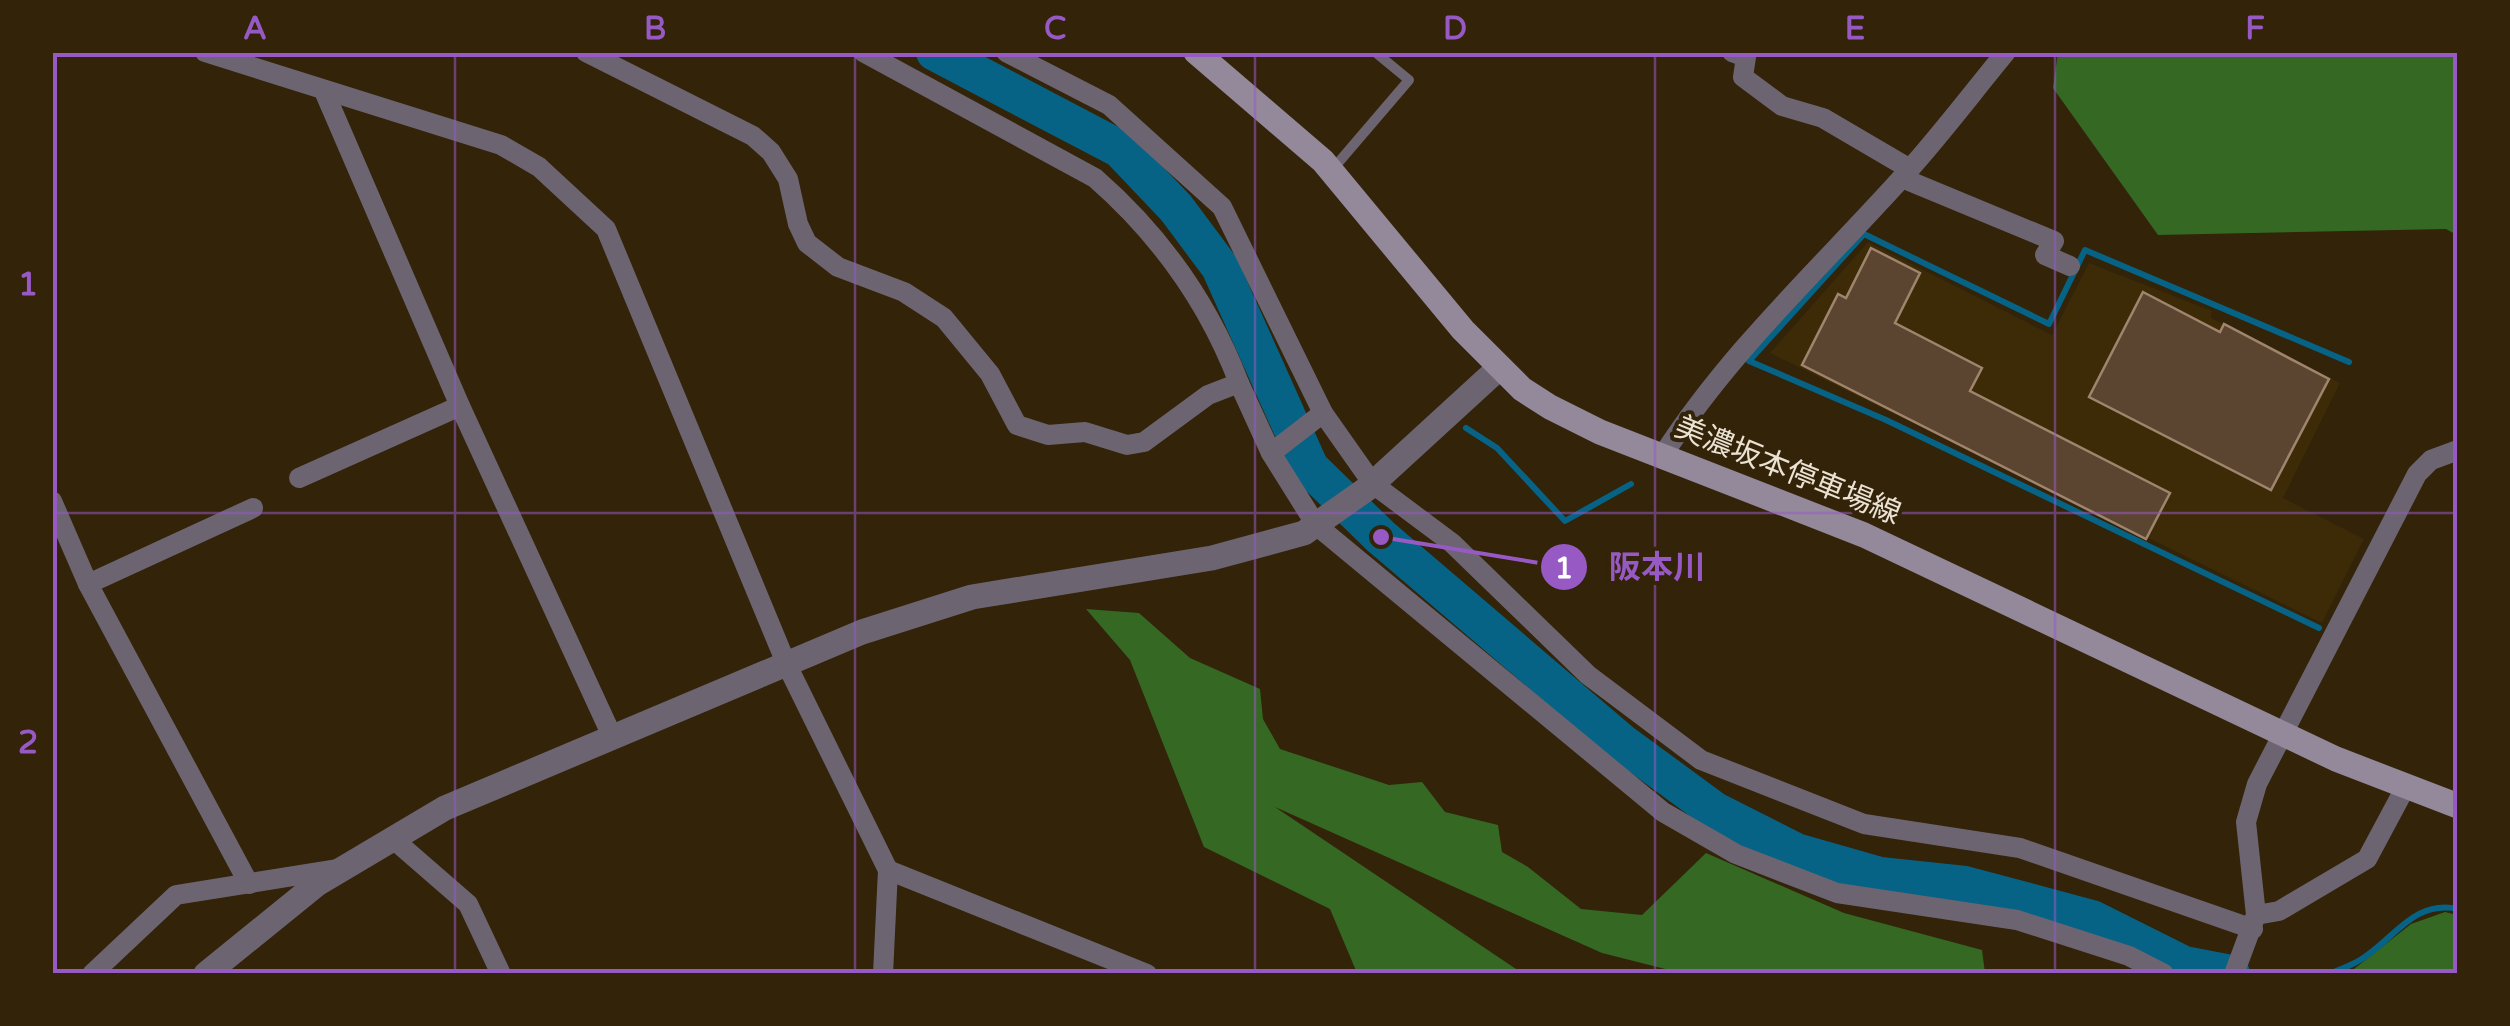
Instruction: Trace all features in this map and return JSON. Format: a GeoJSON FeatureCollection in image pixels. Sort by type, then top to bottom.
{"type":"FeatureCollection","features":[{"type":"Feature","properties":{"kind":"main road","name":"美濃坂本停車場線"},"geometry":{"type":"LineString","coordinates":[[1196,52],[1332,170],[1499,368],[1569,418],[1945,570],[2282,732],[2405,788],[2458,806]]}},
{"type":"Feature","properties":{"kind":"street"},"geometry":{"type":"LineString","coordinates":[[205,52],[501,144],[550,176],[606,229],[786,663],[888,870],[883,974]]}},
{"type":"Feature","properties":{"kind":"street"},"geometry":{"type":"LineString","coordinates":[[586,52],[753,136],[779,162],[788,179],[798,224],[815,251],[838,267],[914,297],[944,318],[990,374],[1018,425],[1048,435],[1085,432],[1127,445],[1144,442],[1208,395],[1239,383]]}},
{"type":"Feature","properties":{"kind":"street"},"geometry":{"type":"LineString","coordinates":[[863,52],[1095,178],[1128,207],[1178,268],[1210,318],[1271,454],[1321,522],[1662,812],[1736,854],[1838,893],[2017,920],[2129,956],[2164,974]]}},
{"type":"Feature","properties":{"kind":"street"},"geometry":{"type":"LineString","coordinates":[[1006,52],[1109,104],[1222,207],[1324,414],[1370,486],[1452,543],[1588,676],[1701,760],[1864,824],[2020,848],[2254,922],[2367,859],[2405,788]]}},
{"type":"Feature","properties":{"kind":"street"},"geometry":{"type":"LineString","coordinates":[[1732,52],[1746,58],[1742,77],[1782,106],[1823,118],[1906,174],[2054,242],[2046,255],[2070,266]]}},
{"type":"Feature","properties":{"kind":"street"},"geometry":{"type":"LineString","coordinates":[[1663,455],[1688,412],[1794,288],[1906,174],[1996,55]]}},
{"type":"Feature","properties":{"kind":"street"},"geometry":{"type":"LineString","coordinates":[[324,91],[460,406],[612,736]]}},
{"type":"Feature","properties":{"kind":"street"},"geometry":{"type":"LineString","coordinates":[[206,974],[342,868],[445,808],[786,663],[924,609],[1036,585],[1212,558],[1270,545],[1321,522],[1370,486],[1499,368]]}},
{"type":"Feature","properties":{"kind":"street"},"geometry":{"type":"LineString","coordinates":[[299,478],[460,406]]}},
{"type":"Feature","properties":{"kind":"street"},"geometry":{"type":"LineString","coordinates":[[1271,454],[1324,414]]}},
{"type":"Feature","properties":{"kind":"street"},"geometry":{"type":"LineString","coordinates":[[2234,974],[2254,922],[2249,806],[2282,732],[2417,474],[2431,460],[2458,450]]}},
{"type":"Feature","properties":{"kind":"street"},"geometry":{"type":"LineString","coordinates":[[52,501],[88,584],[249,884]]}},
{"type":"Feature","properties":{"kind":"street"},"geometry":{"type":"LineString","coordinates":[[88,584],[252,508]]}},
{"type":"Feature","properties":{"kind":"street"},"geometry":{"type":"LineString","coordinates":[[392,838],[468,904],[501,974]]}},
{"type":"Feature","properties":{"kind":"street"},"geometry":{"type":"LineString","coordinates":[[92,974],[176,895],[342,868]]}},
{"type":"Feature","properties":{"kind":"street"},"geometry":{"type":"LineString","coordinates":[[888,870],[1147,974]]}},
{"type":"Feature","properties":{"kind":"lane"},"geometry":{"type":"LineString","coordinates":[[1332,170],[1409,80],[1375,52]]}},
{"type":"Feature","properties":{"kind":"shaded area"},"geometry":{"type":"Polygon","coordinates":[[[1868,242],[2052,335],[2089,263],[2212,311],[2211,318],[2340,383],[2283,498],[2364,539],[2322,623],[1770,353],[1868,242]]]}},
{"type":"Feature","properties":{"kind":"green space"},"geometry":{"type":"Polygon","coordinates":[[[2058,53],[2457,53],[2457,235],[2446,229],[2158,235],[2053,88],[2058,53]]]}},
{"type":"Feature","properties":{"kind":"green space"},"geometry":{"type":"Polygon","coordinates":[[[1086,609],[1139,613],[1190,658],[1260,689],[1263,719],[1280,749],[1389,785],[1422,782],[1445,812],[1498,825],[1502,852],[1528,867],[1581,909],[1642,915],[1706,853],[1844,913],[1982,950],[1985,973],[1681,973],[1602,953],[1275,807],[1522,973],[1357,973],[1330,909],[1204,847],[1130,660],[1086,609]]]}},
{"type":"Feature","properties":{"kind":"green space"},"geometry":{"type":"Polygon","coordinates":[[[2445,912],[2457,915],[2457,973],[2349,973],[2411,924],[2445,912]]]}},
{"type":"Feature","properties":{"kind":"building"},"geometry":{"type":"Polygon","coordinates":[[[1871,248],[1920,273],[1895,323],[1982,368],[1970,391],[2170,493],[2146,539],[1802,365],[1838,294],[1846,298],[1871,248]]]}},
{"type":"Feature","properties":{"kind":"building"},"geometry":{"type":"Polygon","coordinates":[[[2143,292],[2220,332],[2224,324],[2329,379],[2271,490],[2089,397],[2143,292]]]}},
{"type":"Feature","properties":{"kind":"waterway"},"geometry":{"type":"LineString","coordinates":[[935,52],[1120,149],[1176,208],[1220,267],[1310,468],[1381,537],[1621,742],[1715,811],[1796,852],[1880,876],[1965,885],[2092,919],[2184,965],[2231,974]]}},
{"type":"Feature","properties":{"kind":"waterway"},"geometry":{"type":"LineString","coordinates":[[2319,628],[1886,420],[1749,361],[1864,234],[2049,324],[2085,250],[2349,362]]}},
{"type":"Feature","properties":{"kind":"waterway"},"geometry":{"type":"LineString","coordinates":[[1466,428],[1497,448],[1565,521],[1631,484]]}},
{"type":"Feature","properties":{"kind":"waterway"},"geometry":{"type":"LineString","coordinates":[[2330,974],[2372,952],[2416,916],[2428,910],[2458,909]]}},
{"type":"Feature","properties":{"kind":"place","name":"阪本川"},"geometry":{"type":"Point","coordinates":[1381,537]}}]}
